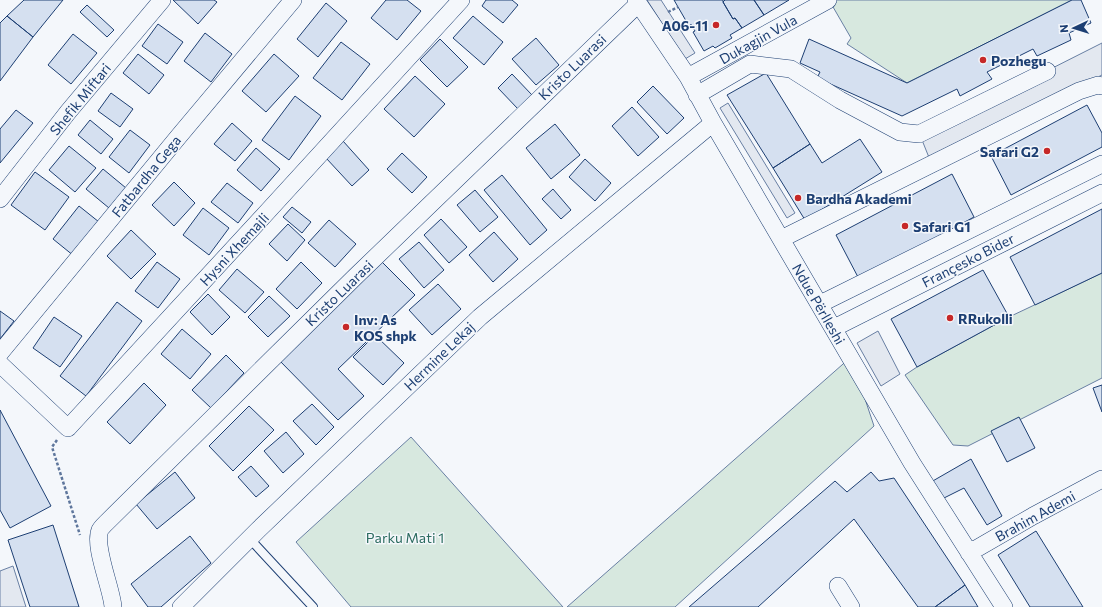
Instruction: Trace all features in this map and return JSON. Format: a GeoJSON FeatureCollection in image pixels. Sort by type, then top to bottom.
{"type":"FeatureCollection","features":[{"type":"Feature","properties":{"kind":"street","name":"Shefik Miftari"},"geometry":{"type":"LineString","coordinates":[[0,199],[68,112],[162,0]]}},
{"type":"Feature","properties":{"kind":"street","name":"Fatbardha Gega"},"geometry":{"type":"LineString","coordinates":[[0,353],[293,0]]}},
{"type":"Feature","properties":{"kind":"street","name":"Hysni Xhemajli"},"geometry":{"type":"LineString","coordinates":[[68,428],[461,0]]}},
{"type":"Feature","properties":{"kind":"street","name":"Dukagjin Vula"},"geometry":{"type":"LineString","coordinates":[[688,77],[828,0]]}},
{"type":"Feature","properties":{"kind":"street","name":"Ndue Përlleshi"},"geometry":{"type":"LineString","coordinates":[[637,2],[688,77],[713,123],[912,463],[1004,607]]}},
{"type":"Feature","properties":{"kind":"street","name":"Kristo Luarasi"},"geometry":{"type":"LineString","coordinates":[[114,607],[101,556],[99,540],[100,530],[106,523],[356,276],[637,2]]}},
{"type":"Feature","properties":{"kind":"street"},"geometry":{"type":"LineString","coordinates":[[697,95],[750,64],[791,68],[840,100],[900,132],[919,134],[1047,71]]}},
{"type":"Feature","properties":{"kind":"street"},"geometry":{"type":"LineString","coordinates":[[781,238],[1079,91],[1098,85],[1102,86]]}},
{"type":"Feature","properties":{"kind":"street","name":"Hermine Lekaj"},"geometry":{"type":"LineString","coordinates":[[181,607],[480,317],[713,123]]}},
{"type":"Feature","properties":{"kind":"street"},"geometry":{"type":"LineString","coordinates":[[820,304],[1102,164]]}},
{"type":"Feature","properties":{"kind":"street","name":"Françesko Bider"},"geometry":{"type":"LineString","coordinates":[[834,328],[1102,193]]}},
{"type":"Feature","properties":{"kind":"street"},"geometry":{"type":"LineString","coordinates":[[0,364],[68,428]]}},
{"type":"Feature","properties":{"kind":"street","name":"Brahim Ademi"},"geometry":{"type":"LineString","coordinates":[[969,553],[1033,516],[1101,482]]}},
{"type":"Feature","properties":{"kind":"street"},"geometry":{"type":"LineString","coordinates":[[838,586],[851,607]]}},
{"type":"Feature","properties":{"kind":"lane"},"geometry":{"type":"LineString","coordinates":[[250,539],[313,607]]}},
{"type":"Feature","properties":{"kind":"path"},"geometry":{"type":"LineString","coordinates":[[668,12],[678,6]]}},
{"type":"Feature","properties":{"kind":"path"},"geometry":{"type":"LineString","coordinates":[[68,428],[52,447],[82,539]]}},
{"type":"Feature","properties":{"kind":"green space"},"geometry":{"type":"Polygon","coordinates":[[[829,0],[1072,0],[907,83],[847,44],[851,38],[829,0]]]}},
{"type":"Feature","properties":{"kind":"green space"},"geometry":{"type":"Polygon","coordinates":[[[1102,273],[1102,378],[968,446],[953,445],[905,375],[1009,317],[1102,273]]]}},
{"type":"Feature","properties":{"kind":"green space"},"geometry":{"type":"Polygon","coordinates":[[[851,357],[874,426],[675,607],[567,607],[851,357]]]}},
{"type":"Feature","properties":{"kind":"green space","name":"Parku Mati 1"},"geometry":{"type":"Polygon","coordinates":[[[411,437],[563,607],[351,607],[296,542],[411,437]]]}},
{"type":"Feature","properties":{"kind":"shaded area"},"geometry":{"type":"Polygon","coordinates":[[[647,0],[661,0],[695,53],[685,59],[647,0]]]}},
{"type":"Feature","properties":{"kind":"shaded area"},"geometry":{"type":"Polygon","coordinates":[[[1102,43],[1102,75],[930,160],[920,135],[1102,43]]]}},
{"type":"Feature","properties":{"kind":"shaded area"},"geometry":{"type":"Polygon","coordinates":[[[728,103],[795,213],[787,218],[720,108],[728,103]]]}},
{"type":"Feature","properties":{"kind":"shaded area"},"geometry":{"type":"Polygon","coordinates":[[[878,331],[900,374],[881,386],[857,343],[878,331]]]}},
{"type":"Feature","properties":{"kind":"shaded area"},"geometry":{"type":"Polygon","coordinates":[[[13,566],[26,607],[0,607],[0,571],[13,566]]]}},
{"type":"Feature","properties":{"kind":"building"},"geometry":{"type":"Polygon","coordinates":[[[24,0],[63,0],[33,37],[7,16],[24,0]]]}},
{"type":"Feature","properties":{"kind":"building"},"geometry":{"type":"Polygon","coordinates":[[[173,0],[214,0],[217,2],[198,24],[173,0]]]}},
{"type":"Feature","properties":{"kind":"building"},"geometry":{"type":"Polygon","coordinates":[[[386,0],[407,0],[421,11],[397,40],[371,18],[386,0]]]}},
{"type":"Feature","properties":{"kind":"building"},"geometry":{"type":"Polygon","coordinates":[[[486,0],[512,0],[518,5],[503,23],[482,6],[486,0]]]}},
{"type":"Feature","properties":{"kind":"building","name":"A06-11"},"geometry":{"type":"Polygon","coordinates":[[[674,0],[723,0],[733,19],[735,18],[742,28],[730,35],[732,38],[715,48],[713,46],[704,51],[693,32],[695,31],[691,24],[689,26],[674,0]]]}},
{"type":"Feature","properties":{"kind":"building"},"geometry":{"type":"Polygon","coordinates":[[[725,0],[754,0],[764,15],[742,28],[735,18],[733,19],[723,2],[725,0]]]}},
{"type":"Feature","properties":{"kind":"building"},"geometry":{"type":"Polygon","coordinates":[[[754,0],[789,0],[764,15],[754,0]]]}},
{"type":"Feature","properties":{"kind":"building","name":"Pozhegu"},"geometry":{"type":"Polygon","coordinates":[[[1072,0],[1081,0],[1091,23],[1069,33],[1071,40],[1037,56],[1033,49],[987,72],[992,79],[960,96],[957,89],[902,116],[817,78],[820,72],[800,63],[809,39],[907,83],[1072,0]]]}},
{"type":"Feature","properties":{"kind":"building"},"geometry":{"type":"Polygon","coordinates":[[[326,3],[347,21],[318,57],[297,39],[326,3]]]}},
{"type":"Feature","properties":{"kind":"building"},"geometry":{"type":"Polygon","coordinates":[[[87,5],[114,30],[107,37],[80,12],[87,5]]]}},
{"type":"Feature","properties":{"kind":"building"},"geometry":{"type":"Polygon","coordinates":[[[7,16],[33,37],[0,81],[0,23],[7,16]]]}},
{"type":"Feature","properties":{"kind":"building"},"geometry":{"type":"Polygon","coordinates":[[[473,16],[503,42],[484,65],[453,38],[473,16]]]}},
{"type":"Feature","properties":{"kind":"building"},"geometry":{"type":"Polygon","coordinates":[[[158,24],[183,42],[167,64],[142,46],[158,24]]]}},
{"type":"Feature","properties":{"kind":"building"},"geometry":{"type":"Polygon","coordinates":[[[205,33],[232,54],[211,82],[184,61],[205,33]]]}},
{"type":"Feature","properties":{"kind":"building"},"geometry":{"type":"Polygon","coordinates":[[[73,34],[97,53],[71,84],[48,65],[73,34]]]}},
{"type":"Feature","properties":{"kind":"building"},"geometry":{"type":"Polygon","coordinates":[[[536,38],[559,65],[536,85],[512,59],[536,38]]]}},
{"type":"Feature","properties":{"kind":"building"},"geometry":{"type":"Polygon","coordinates":[[[440,39],[468,67],[447,87],[420,60],[440,39]]]}},
{"type":"Feature","properties":{"kind":"building"},"geometry":{"type":"Polygon","coordinates":[[[341,42],[370,64],[342,100],[313,78],[341,42]]]}},
{"type":"Feature","properties":{"kind":"building"},"geometry":{"type":"Polygon","coordinates":[[[138,54],[164,75],[149,94],[123,73],[138,54]]]}},
{"type":"Feature","properties":{"kind":"building"},"geometry":{"type":"Polygon","coordinates":[[[274,54],[299,76],[266,112],[242,91],[274,54]]]}},
{"type":"Feature","properties":{"kind":"building"},"geometry":{"type":"Polygon","coordinates":[[[766,73],[810,144],[773,168],[727,95],[766,73]]]}},
{"type":"Feature","properties":{"kind":"building"},"geometry":{"type":"Polygon","coordinates":[[[512,74],[532,95],[518,109],[498,88],[512,74]]]}},
{"type":"Feature","properties":{"kind":"building"},"geometry":{"type":"Polygon","coordinates":[[[415,76],[445,104],[414,137],[384,109],[415,76]]]}},
{"type":"Feature","properties":{"kind":"building"},"geometry":{"type":"Polygon","coordinates":[[[653,86],[684,118],[667,134],[637,102],[653,86]]]}},
{"type":"Feature","properties":{"kind":"building"},"geometry":{"type":"Polygon","coordinates":[[[111,93],[133,109],[120,127],[98,111],[111,93]]]}},
{"type":"Feature","properties":{"kind":"building"},"geometry":{"type":"Polygon","coordinates":[[[295,96],[321,116],[289,160],[262,140],[295,96]]]}},
{"type":"Feature","properties":{"kind":"building","name":"Safari G2"},"geometry":{"type":"Polygon","coordinates":[[[1087,105],[1102,133],[1102,147],[1011,195],[991,156],[1087,105]]]}},
{"type":"Feature","properties":{"kind":"building"},"geometry":{"type":"Polygon","coordinates":[[[632,107],[659,137],[638,156],[612,126],[632,107]]]}},
{"type":"Feature","properties":{"kind":"building"},"geometry":{"type":"Polygon","coordinates":[[[16,110],[33,123],[0,163],[0,129],[16,110]]]}},
{"type":"Feature","properties":{"kind":"building"},"geometry":{"type":"Polygon","coordinates":[[[90,120],[113,139],[101,154],[78,135],[90,120]]]}},
{"type":"Feature","properties":{"kind":"building"},"geometry":{"type":"Polygon","coordinates":[[[232,123],[252,141],[235,161],[214,144],[232,123]]]}},
{"type":"Feature","properties":{"kind":"building"},"geometry":{"type":"Polygon","coordinates":[[[555,124],[580,155],[551,179],[526,148],[555,124]]]}},
{"type":"Feature","properties":{"kind":"building"},"geometry":{"type":"Polygon","coordinates":[[[130,130],[150,145],[129,173],[109,157],[130,130]]]}},
{"type":"Feature","properties":{"kind":"building"},"geometry":{"type":"Polygon","coordinates":[[[860,139],[882,172],[805,220],[773,168],[810,144],[822,163],[860,139]]]}},
{"type":"Feature","properties":{"kind":"building"},"geometry":{"type":"Polygon","coordinates":[[[343,141],[369,170],[352,186],[326,158],[343,141]]]}},
{"type":"Feature","properties":{"kind":"building"},"geometry":{"type":"Polygon","coordinates":[[[69,146],[96,168],[75,192],[49,170],[69,146]]]}},
{"type":"Feature","properties":{"kind":"building"},"geometry":{"type":"Polygon","coordinates":[[[256,148],[280,169],[261,191],[237,170],[256,148]]]}},
{"type":"Feature","properties":{"kind":"building"},"geometry":{"type":"Polygon","coordinates":[[[402,153],[427,177],[412,193],[387,169],[402,153]]]}},
{"type":"Feature","properties":{"kind":"building"},"geometry":{"type":"Polygon","coordinates":[[[585,159],[611,183],[595,201],[569,177],[585,159]]]}},
{"type":"Feature","properties":{"kind":"building"},"geometry":{"type":"Polygon","coordinates":[[[103,169],[126,188],[109,208],[86,189],[103,169]]]}},
{"type":"Feature","properties":{"kind":"building"},"geometry":{"type":"Polygon","coordinates":[[[35,172],[69,197],[45,230],[11,205],[35,172]]]}},
{"type":"Feature","properties":{"kind":"building","name":"Safari G1"},"geometry":{"type":"Polygon","coordinates":[[[952,174],[974,217],[859,279],[836,235],[952,174]]]}},
{"type":"Feature","properties":{"kind":"building"},"geometry":{"type":"Polygon","coordinates":[[[502,175],[547,230],[530,245],[484,190],[502,175]]]}},
{"type":"Feature","properties":{"kind":"building"},"geometry":{"type":"Polygon","coordinates":[[[174,182],[195,203],[174,226],[152,205],[174,182]]]}},
{"type":"Feature","properties":{"kind":"building"},"geometry":{"type":"Polygon","coordinates":[[[227,183],[253,203],[238,223],[211,202],[227,183]]]}},
{"type":"Feature","properties":{"kind":"building"},"geometry":{"type":"Polygon","coordinates":[[[553,189],[571,210],[561,219],[542,199],[553,189]]]}},
{"type":"Feature","properties":{"kind":"building"},"geometry":{"type":"Polygon","coordinates":[[[475,190],[498,217],[480,232],[457,205],[475,190]]]}},
{"type":"Feature","properties":{"kind":"building"},"geometry":{"type":"Polygon","coordinates":[[[79,206],[99,222],[74,256],[53,239],[79,206]]]}},
{"type":"Feature","properties":{"kind":"building"},"geometry":{"type":"Polygon","coordinates":[[[292,207],[311,222],[302,233],[283,217],[292,207]]]}},
{"type":"Feature","properties":{"kind":"building"},"geometry":{"type":"Polygon","coordinates":[[[203,208],[229,228],[209,255],[183,235],[203,208]]]}},
{"type":"Feature","properties":{"kind":"building","name":"RRukolli"},"geometry":{"type":"Polygon","coordinates":[[[1102,209],[1102,273],[1035,305],[1010,257],[1102,209]]]}},
{"type":"Feature","properties":{"kind":"building"},"geometry":{"type":"Polygon","coordinates":[[[441,219],[467,247],[449,263],[424,235],[441,219]]]}},
{"type":"Feature","properties":{"kind":"building"},"geometry":{"type":"Polygon","coordinates":[[[329,220],[356,244],[335,267],[308,243],[329,220]]]}},
{"type":"Feature","properties":{"kind":"building"},"geometry":{"type":"Polygon","coordinates":[[[288,224],[305,240],[287,261],[269,244],[288,224]]]}},
{"type":"Feature","properties":{"kind":"building"},"geometry":{"type":"Polygon","coordinates":[[[131,230],[156,254],[131,279],[107,256],[131,230]]]}},
{"type":"Feature","properties":{"kind":"building"},"geometry":{"type":"Polygon","coordinates":[[[494,232],[518,259],[493,282],[469,255],[494,232]]]}},
{"type":"Feature","properties":{"kind":"building"},"geometry":{"type":"Polygon","coordinates":[[[419,242],[444,270],[424,288],[399,259],[419,242]]]}},
{"type":"Feature","properties":{"kind":"building","name":"Inv: As KOS shpk"},"geometry":{"type":"Polygon","coordinates":[[[379,259],[415,295],[338,369],[364,396],[338,420],[277,358],[379,259]]]}},
{"type":"Feature","properties":{"kind":"building"},"geometry":{"type":"Polygon","coordinates":[[[157,262],[180,279],[158,308],[135,291],[157,262]]]}},
{"type":"Feature","properties":{"kind":"building"},"geometry":{"type":"Polygon","coordinates":[[[301,262],[322,283],[297,309],[276,289],[301,262]]]}},
{"type":"Feature","properties":{"kind":"building"},"geometry":{"type":"Polygon","coordinates":[[[237,269],[264,292],[245,313],[219,290],[237,269]]]}},
{"type":"Feature","properties":{"kind":"building","name":"RRukolli"},"geometry":{"type":"Polygon","coordinates":[[[983,270],[1009,317],[917,367],[891,319],[983,270]]]}},
{"type":"Feature","properties":{"kind":"building"},"geometry":{"type":"Polygon","coordinates":[[[438,284],[461,309],[432,335],[409,310],[438,284]]]}},
{"type":"Feature","properties":{"kind":"building"},"geometry":{"type":"Polygon","coordinates":[[[208,294],[230,317],[212,335],[190,312],[208,294]]]}},
{"type":"Feature","properties":{"kind":"building"},"geometry":{"type":"Polygon","coordinates":[[[269,296],[290,316],[268,337],[248,317],[269,296]]]}},
{"type":"Feature","properties":{"kind":"building"},"geometry":{"type":"Polygon","coordinates":[[[117,302],[142,321],[86,396],[60,376],[117,302]]]}},
{"type":"Feature","properties":{"kind":"building"},"geometry":{"type":"Polygon","coordinates":[[[0,311],[14,321],[0,339],[0,311]]]}},
{"type":"Feature","properties":{"kind":"building"},"geometry":{"type":"Polygon","coordinates":[[[54,317],[82,336],[60,367],[33,348],[54,317]]]}},
{"type":"Feature","properties":{"kind":"building"},"geometry":{"type":"Polygon","coordinates":[[[182,329],[211,354],[190,379],[161,354],[182,329]]]}},
{"type":"Feature","properties":{"kind":"building"},"geometry":{"type":"Polygon","coordinates":[[[375,335],[404,363],[383,385],[353,357],[375,335]]]}},
{"type":"Feature","properties":{"kind":"building"},"geometry":{"type":"Polygon","coordinates":[[[226,355],[244,373],[211,408],[192,390],[226,355]]]}},
{"type":"Feature","properties":{"kind":"building"},"geometry":{"type":"Polygon","coordinates":[[[144,383],[166,405],[130,444],[107,422],[144,383]]]}},
{"type":"Feature","properties":{"kind":"building"},"geometry":{"type":"Polygon","coordinates":[[[1102,385],[1102,412],[1093,388],[1102,385]]]}},
{"type":"Feature","properties":{"kind":"building"},"geometry":{"type":"Polygon","coordinates":[[[312,404],[334,427],[316,445],[293,421],[312,404]]]}},
{"type":"Feature","properties":{"kind":"building"},"geometry":{"type":"Polygon","coordinates":[[[249,406],[274,430],[233,471],[209,446],[249,406]]]}},
{"type":"Feature","properties":{"kind":"building"},"geometry":{"type":"Polygon","coordinates":[[[0,410],[51,506],[10,528],[0,510],[0,410]]]}},
{"type":"Feature","properties":{"kind":"building"},"geometry":{"type":"Polygon","coordinates":[[[1019,417],[1035,448],[1007,462],[991,431],[1019,417]]]}},
{"type":"Feature","properties":{"kind":"building"},"geometry":{"type":"Polygon","coordinates":[[[286,432],[304,454],[283,473],[264,451],[286,432]]]}},
{"type":"Feature","properties":{"kind":"building"},"geometry":{"type":"Polygon","coordinates":[[[971,459],[1002,516],[987,525],[964,488],[942,499],[931,482],[971,459]]]}},
{"type":"Feature","properties":{"kind":"building"},"geometry":{"type":"Polygon","coordinates":[[[251,466],[269,486],[256,497],[238,477],[251,466]]]}},
{"type":"Feature","properties":{"kind":"building"},"geometry":{"type":"Polygon","coordinates":[[[175,472],[195,498],[157,529],[136,504],[175,472]]]}},
{"type":"Feature","properties":{"kind":"building"},"geometry":{"type":"Polygon","coordinates":[[[871,472],[879,481],[894,478],[965,585],[935,607],[918,607],[854,519],[758,607],[689,607],[835,481],[847,492],[871,472]]]}},
{"type":"Feature","properties":{"kind":"building"},"geometry":{"type":"Polygon","coordinates":[[[53,525],[79,607],[30,607],[8,540],[53,525]]]}},
{"type":"Feature","properties":{"kind":"building"},"geometry":{"type":"Polygon","coordinates":[[[1036,531],[1083,607],[1030,607],[998,555],[1036,531]]]}},
{"type":"Feature","properties":{"kind":"building"},"geometry":{"type":"Polygon","coordinates":[[[190,536],[211,563],[161,607],[148,607],[131,584],[190,536]]]}},
{"type":"Feature","properties":{"kind":"building"},"geometry":{"type":"Polygon","coordinates":[[[965,585],[978,607],[935,607],[965,585]]]}},
{"type":"Feature","properties":{"kind":"place","name":"A06-11"},"geometry":{"type":"Point","coordinates":[716,25]}},
{"type":"Feature","properties":{"kind":"place","name":"Pozhegu"},"geometry":{"type":"Point","coordinates":[983,60]}},
{"type":"Feature","properties":{"kind":"place","name":"Safari G2"},"geometry":{"type":"Point","coordinates":[1047,151]}},
{"type":"Feature","properties":{"kind":"place","name":"Bardha Akademi"},"geometry":{"type":"Point","coordinates":[798,198]}},
{"type":"Feature","properties":{"kind":"place","name":"Safari G1"},"geometry":{"type":"Point","coordinates":[905,226]}},
{"type":"Feature","properties":{"kind":"place","name":"RRukolli"},"geometry":{"type":"Point","coordinates":[950,318]}},
{"type":"Feature","properties":{"kind":"place","name":"Inv: As KOS shpk"},"geometry":{"type":"Point","coordinates":[346,327]}}]}
